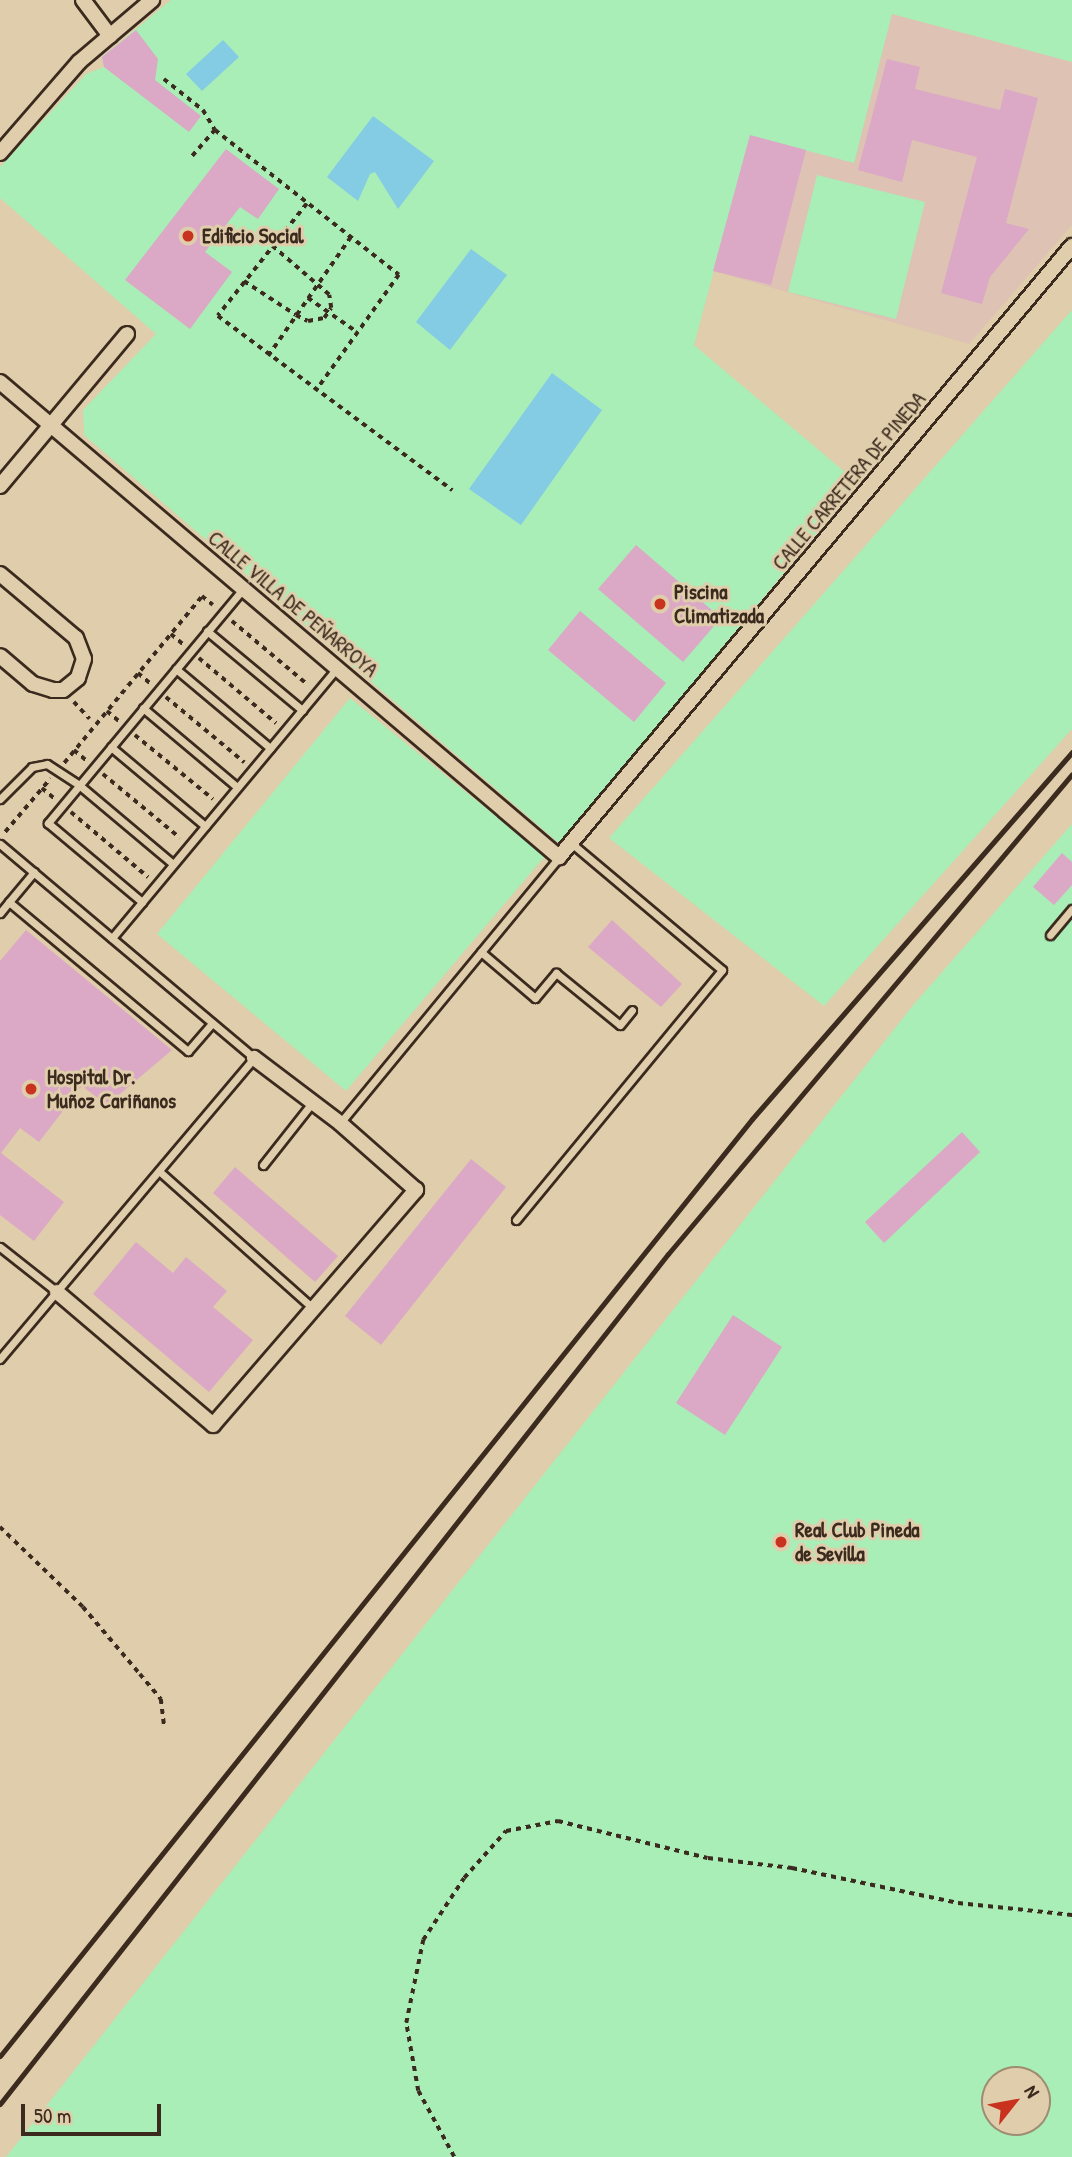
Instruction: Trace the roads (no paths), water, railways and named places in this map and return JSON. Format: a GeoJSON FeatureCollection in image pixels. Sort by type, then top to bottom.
{"type":"FeatureCollection","features":[{"type":"Feature","properties":{"kind":"street"},"geometry":{"type":"LineString","coordinates":[[83,0],[110,36]]}},
{"type":"Feature","properties":{"kind":"street"},"geometry":{"type":"LineString","coordinates":[[0,153],[79,62],[152,0]]}},
{"type":"Feature","properties":{"kind":"street","name":"CALLE CARRETERA DE PINEDA"},"geometry":{"type":"LineString","coordinates":[[559,857],[1072,246]]}},
{"type":"Feature","properties":{"kind":"street"},"geometry":{"type":"LineString","coordinates":[[0,486],[127,334]]}},
{"type":"Feature","properties":{"kind":"street","name":"CALLE VILLA DE PEÑARROYA"},"geometry":{"type":"LineString","coordinates":[[0,383],[559,857]]}},
{"type":"Feature","properties":{"kind":"street"},"geometry":{"type":"LineString","coordinates":[[0,575],[75,638],[84,659],[78,678],[63,690],[33,684],[0,656]]}},
{"type":"Feature","properties":{"kind":"street"},"geometry":{"type":"LineString","coordinates":[[57,1292],[213,1425],[416,1190],[340,1122],[254,1058]]}},
{"type":"Feature","properties":{"kind":"lane"},"geometry":{"type":"LineString","coordinates":[[142,902],[48,823],[243,588]]}},
{"type":"Feature","properties":{"kind":"lane"},"geometry":{"type":"LineString","coordinates":[[207,631],[302,710]]}},
{"type":"Feature","properties":{"kind":"lane"},"geometry":{"type":"LineString","coordinates":[[112,938],[337,668]]}},
{"type":"Feature","properties":{"kind":"lane"},"geometry":{"type":"LineString","coordinates":[[176,669],[270,748]]}},
{"type":"Feature","properties":{"kind":"lane"},"geometry":{"type":"LineString","coordinates":[[143,708],[237,787]]}},
{"type":"Feature","properties":{"kind":"lane"},"geometry":{"type":"LineString","coordinates":[[111,747],[205,826]]}},
{"type":"Feature","properties":{"kind":"lane"},"geometry":{"type":"LineString","coordinates":[[0,799],[32,767],[47,764],[79,785],[173,864]]}},
{"type":"Feature","properties":{"kind":"lane"},"geometry":{"type":"LineString","coordinates":[[516,1220],[722,970],[573,841]]}},
{"type":"Feature","properties":{"kind":"lane"},"geometry":{"type":"LineString","coordinates":[[0,844],[254,1058],[0,1359]]}},
{"type":"Feature","properties":{"kind":"lane"},"geometry":{"type":"LineString","coordinates":[[340,1122],[559,857]]}},
{"type":"Feature","properties":{"kind":"lane"},"geometry":{"type":"LineString","coordinates":[[0,912],[34,872]]}},
{"type":"Feature","properties":{"kind":"lane"},"geometry":{"type":"LineString","coordinates":[[9,902],[188,1051],[212,1023]]}},
{"type":"Feature","properties":{"kind":"lane"},"geometry":{"type":"LineString","coordinates":[[1049,935],[1072,909]]}},
{"type":"Feature","properties":{"kind":"lane"},"geometry":{"type":"LineString","coordinates":[[481,952],[535,998],[556,973],[620,1025],[632,1010]]}},
{"type":"Feature","properties":{"kind":"lane"},"geometry":{"type":"LineString","coordinates":[[263,1165],[313,1102]]}},
{"type":"Feature","properties":{"kind":"lane"},"geometry":{"type":"LineString","coordinates":[[159,1171],[313,1309]]}},
{"type":"Feature","properties":{"kind":"lane"},"geometry":{"type":"LineString","coordinates":[[0,1247],[57,1292]]}},
{"type":"Feature","properties":{"kind":"water"},"geometry":{"type":"Polygon","coordinates":[[[223,40],[239,57],[202,91],[186,74],[223,40]]]}},
{"type":"Feature","properties":{"kind":"water"},"geometry":{"type":"Polygon","coordinates":[[[373,116],[434,161],[398,209],[375,172],[370,174],[358,201],[327,177],[373,116]]]}},
{"type":"Feature","properties":{"kind":"water"},"geometry":{"type":"Polygon","coordinates":[[[471,249],[507,275],[450,350],[416,322],[471,249]]]}},
{"type":"Feature","properties":{"kind":"water"},"geometry":{"type":"Polygon","coordinates":[[[552,373],[602,410],[521,525],[469,489],[552,373]]]}},
{"type":"Feature","properties":{"kind":"railway"},"geometry":{"type":"LineString","coordinates":[[0,2056],[752,1119],[1072,752]]}},
{"type":"Feature","properties":{"kind":"railway"},"geometry":{"type":"LineString","coordinates":[[0,2104],[668,1254],[1072,774]]}},
{"type":"Feature","properties":{"kind":"place","name":"Edificio Social"},"geometry":{"type":"Point","coordinates":[188,236]}},
{"type":"Feature","properties":{"kind":"place","name":"Piscina Climatizada"},"geometry":{"type":"Point","coordinates":[660,604]}},
{"type":"Feature","properties":{"kind":"place","name":"Hospital Dr. Muñoz Cariñanos"},"geometry":{"type":"Point","coordinates":[31,1089]}},
{"type":"Feature","properties":{"kind":"place","name":"Real Club Pineda de Sevilla"},"geometry":{"type":"Point","coordinates":[781,1542]}}]}
